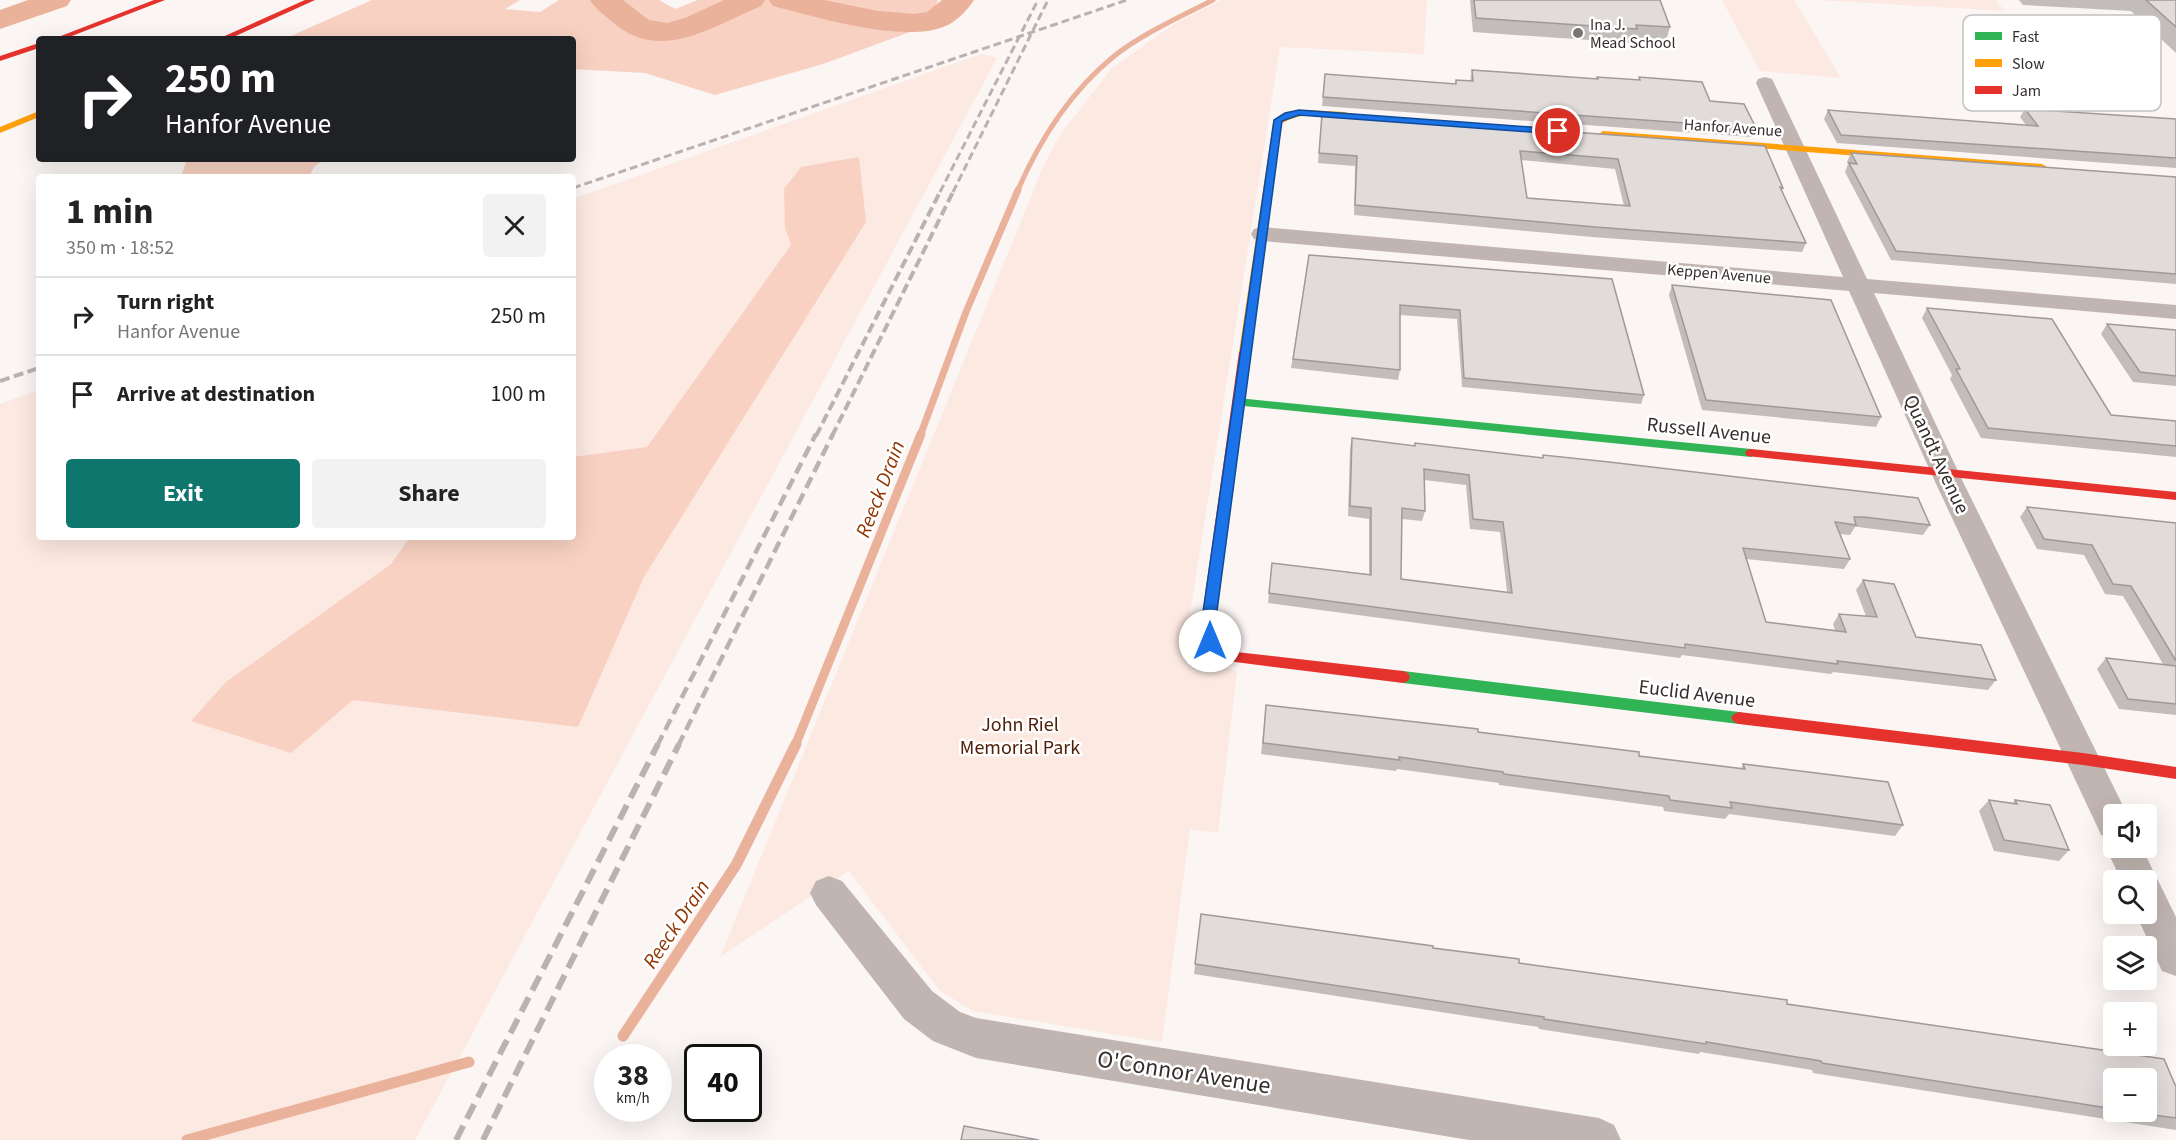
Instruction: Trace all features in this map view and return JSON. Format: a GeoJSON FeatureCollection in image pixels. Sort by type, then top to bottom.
{"type":"FeatureCollection","features":[{"type":"Feature","properties":{"kind":"main road"},"geometry":{"type":"LineString","coordinates":[[65,36],[160,0]]}},
{"type":"Feature","properties":{"kind":"main road"},"geometry":{"type":"LineString","coordinates":[[229,36],[312,0]]}},
{"type":"Feature","properties":{"kind":"main road"},"geometry":{"type":"LineString","coordinates":[[0,59],[36,46]]}},
{"type":"Feature","properties":{"kind":"main road"},"geometry":{"type":"LineString","coordinates":[[1238,402],[1277,123],[1288,115],[1299,113],[1381,119]]}},
{"type":"Feature","properties":{"kind":"main road"},"geometry":{"type":"LineString","coordinates":[[0,130],[36,115]]}},
{"type":"Feature","properties":{"kind":"main road","name":"Hanfor Avenue"},"geometry":{"type":"LineString","coordinates":[[1594,134],[2057,168]]}},
{"type":"Feature","properties":{"kind":"main road","name":"Russell Avenue"},"geometry":{"type":"LineString","coordinates":[[1238,402],[2176,496]]}},
{"type":"Feature","properties":{"kind":"main road","name":"Euclid Avenue"},"geometry":{"type":"LineString","coordinates":[[1238,402],[1208,631],[1210,641],[1223,653],[1235,657],[2083,759],[2176,773]]}},
{"type":"Feature","properties":{"kind":"street","name":"Quandt Avenue"},"geometry":{"type":"LineString","coordinates":[[1765,82],[1945,473],[2104,804]]}},
{"type":"Feature","properties":{"kind":"street","name":"Keppen Avenue"},"geometry":{"type":"LineString","coordinates":[[1262,234],[2176,312]]}},
{"type":"Feature","properties":{"kind":"street","name":"O'Connor Avenue"},"geometry":{"type":"LineString","coordinates":[[829,893],[918,1005],[948,1027],[976,1038],[1599,1140]]}},
{"type":"Feature","properties":{"kind":"street"},"geometry":{"type":"LineString","coordinates":[[2157,918],[2176,958]]}},
{"type":"Feature","properties":{"kind":"green space","name":"John Riel Memorial Park"},"geometry":{"type":"Polygon","coordinates":[[[1222,0],[1427,0],[1424,54],[1280,47],[1188,626],[1194,646],[1204,658],[1237,671],[1218,833],[1190,829],[1162,1042],[973,1011],[939,990],[849,871],[720,957],[1044,165],[1060,135],[1112,68],[1174,24],[1222,0]]]}},
{"type":"Feature","properties":{"kind":"green space"},"geometry":{"type":"Polygon","coordinates":[[[1722,0],[1794,0],[1841,78],[1760,71],[1722,0]]]}},
{"type":"Feature","properties":{"kind":"green space"},"geometry":{"type":"Polygon","coordinates":[[[1817,0],[1995,0],[2005,11],[1817,0]]]}},
{"type":"Feature","properties":{"kind":"green space"},"geometry":{"type":"Polygon","coordinates":[[[981,54],[997,58],[415,1140],[0,1140],[0,404],[36,391],[36,540],[576,540],[576,198],[981,54]]]}},
{"type":"Feature","properties":{"kind":"shaded area"},"geometry":{"type":"Polygon","coordinates":[[[372,0],[520,0],[505,9],[540,12],[559,0],[659,0],[675,9],[698,0],[938,0],[929,25],[823,64],[715,95],[645,73],[576,69],[576,36],[291,36],[372,0]]]}},
{"type":"Feature","properties":{"kind":"shaded area"},"geometry":{"type":"Polygon","coordinates":[[[859,157],[866,222],[644,577],[578,727],[353,700],[291,753],[191,721],[226,682],[391,564],[408,540],[576,540],[576,457],[647,447],[791,245],[785,228],[784,189],[801,167],[859,157]]]}},
{"type":"Feature","properties":{"kind":"shaded area"},"geometry":{"type":"Polygon","coordinates":[[[186,162],[321,162],[314,167],[310,174],[182,174],[186,162]]]}},
{"type":"Feature","properties":{"kind":"building"},"geometry":{"type":"Polygon","coordinates":[[[1474,0],[1660,0],[1670,27],[1636,25],[1637,29],[1476,18],[1474,0]]]}},
{"type":"Feature","properties":{"kind":"building"},"geometry":{"type":"Polygon","coordinates":[[[2146,0],[2176,0],[2176,27],[2146,0]]]}},
{"type":"Feature","properties":{"kind":"building"},"geometry":{"type":"Polygon","coordinates":[[[1472,70],[1598,79],[1597,77],[1640,80],[1639,77],[1702,82],[1710,101],[1744,104],[1756,128],[1323,97],[1325,74],[1456,84],[1456,80],[1473,81],[1472,70]]]}},
{"type":"Feature","properties":{"kind":"building"},"geometry":{"type":"Polygon","coordinates":[[[1828,110],[2038,126],[2027,111],[2176,119],[2176,158],[1841,135],[1828,110]]]}},
{"type":"Feature","properties":{"kind":"building"},"geometry":{"type":"Polygon","coordinates":[[[1322,114],[1765,146],[1783,188],[1780,187],[1806,243],[1355,205],[1357,156],[1319,153],[1322,114]],[[1520,151],[1527,198],[1630,206],[1618,159],[1520,151]]]}},
{"type":"Feature","properties":{"kind":"building"},"geometry":{"type":"Polygon","coordinates":[[[1851,153],[2176,177],[2176,274],[1896,251],[1849,163],[1857,164],[1851,153]]]}},
{"type":"Feature","properties":{"kind":"building"},"geometry":{"type":"Polygon","coordinates":[[[1309,255],[1612,279],[1644,395],[1464,378],[1460,310],[1400,305],[1400,370],[1293,359],[1309,255]]]}},
{"type":"Feature","properties":{"kind":"building"},"geometry":{"type":"Polygon","coordinates":[[[1672,285],[1831,300],[1881,417],[1706,400],[1672,285]]]}},
{"type":"Feature","properties":{"kind":"building"},"geometry":{"type":"Polygon","coordinates":[[[1927,308],[2052,319],[2111,415],[2176,421],[2176,446],[1988,428],[1927,308]]]}},
{"type":"Feature","properties":{"kind":"building"},"geometry":{"type":"Polygon","coordinates":[[[2107,324],[2176,330],[2176,376],[2140,372],[2107,324]]]}},
{"type":"Feature","properties":{"kind":"building"},"geometry":{"type":"Polygon","coordinates":[[[1352,438],[1543,458],[1543,455],[1918,498],[1930,525],[1864,517],[1854,517],[1856,525],[1835,522],[1850,559],[1743,548],[1766,622],[1846,632],[1839,614],[1877,617],[1863,580],[1894,584],[1916,637],[1981,645],[1996,680],[1837,661],[1838,664],[1685,644],[1685,648],[1269,593],[1272,563],[1371,575],[1371,508],[1350,506],[1352,438]],[[1424,469],[1425,511],[1402,508],[1401,579],[1512,593],[1503,522],[1473,519],[1469,475],[1424,469]]]}},
{"type":"Feature","properties":{"kind":"building"},"geometry":{"type":"Polygon","coordinates":[[[2027,507],[2176,523],[2176,661],[2131,586],[2113,584],[2092,545],[2044,539],[2027,507]]]}},
{"type":"Feature","properties":{"kind":"building"},"geometry":{"type":"Polygon","coordinates":[[[2106,658],[2176,666],[2176,704],[2128,699],[2106,658]]]}},
{"type":"Feature","properties":{"kind":"building"},"geometry":{"type":"Polygon","coordinates":[[[1266,705],[1478,729],[1478,732],[1639,752],[1639,756],[1745,769],[1743,764],[1888,782],[1903,825],[1730,802],[1732,808],[1670,800],[1669,796],[1504,774],[1503,772],[1399,757],[1400,760],[1263,743],[1266,705]]]}},
{"type":"Feature","properties":{"kind":"building"},"geometry":{"type":"Polygon","coordinates":[[[1989,800],[2017,804],[2015,800],[2050,805],[2069,850],[2004,840],[1989,800]]]}},
{"type":"Feature","properties":{"kind":"building"},"geometry":{"type":"Polygon","coordinates":[[[1201,914],[1519,959],[1519,963],[1787,1000],[1787,1004],[2103,1050],[2103,1056],[2143,1056],[2164,1059],[2176,1087],[2176,1118],[2157,1115],[2157,1068],[2103,1068],[2103,1107],[1822,1063],[1706,1042],[1706,1044],[1195,964],[1201,914]]]}},
{"type":"Feature","properties":{"kind":"building"},"geometry":{"type":"Polygon","coordinates":[[[964,1126],[1039,1140],[961,1140],[964,1126]]]}},
{"type":"Feature","properties":{"kind":"waterway"},"geometry":{"type":"LineString","coordinates":[[0,20],[56,0]]}},
{"type":"Feature","properties":{"kind":"waterway"},"geometry":{"type":"LineString","coordinates":[[605,0],[638,27],[652,32],[681,30],[750,0]]}},
{"type":"Feature","properties":{"kind":"waterway"},"geometry":{"type":"LineString","coordinates":[[784,0],[878,20],[915,23],[929,22],[937,18],[959,0]]}},
{"type":"Feature","properties":{"kind":"waterway","name":"Reeck Drain"},"geometry":{"type":"LineString","coordinates":[[1017,192],[1045,136],[1069,102],[1097,71],[1135,41],[1213,0]]}},
{"type":"Feature","properties":{"kind":"waterway","name":"Reeck Drain"},"geometry":{"type":"LineString","coordinates":[[920,436],[966,312],[1018,190]]}},
{"type":"Feature","properties":{"kind":"waterway","name":"Reeck Drain"},"geometry":{"type":"LineString","coordinates":[[795,746],[921,434]]}},
{"type":"Feature","properties":{"kind":"waterway","name":"Reeck Drain"},"geometry":{"type":"LineString","coordinates":[[623,1036],[736,865],[796,744]]}},
{"type":"Feature","properties":{"kind":"waterway","name":"Reeck Drain"},"geometry":{"type":"LineString","coordinates":[[187,1140],[469,1062]]}},
{"type":"Feature","properties":{"kind":"railway"},"geometry":{"type":"LineString","coordinates":[[1019,37],[1038,0]]}},
{"type":"Feature","properties":{"kind":"railway"},"geometry":{"type":"LineString","coordinates":[[1032,32],[1048,0]]}},
{"type":"Feature","properties":{"kind":"railway"},"geometry":{"type":"LineString","coordinates":[[1032,32],[1127,0]]}},
{"type":"Feature","properties":{"kind":"railway"},"geometry":{"type":"LineString","coordinates":[[953,192],[1032,32]]}},
{"type":"Feature","properties":{"kind":"railway"},"geometry":{"type":"LineString","coordinates":[[1019,37],[1032,32]]}},
{"type":"Feature","properties":{"kind":"railway"},"geometry":{"type":"LineString","coordinates":[[576,187],[1019,37]]}},
{"type":"Feature","properties":{"kind":"railway"},"geometry":{"type":"LineString","coordinates":[[940,192],[1019,37]]}},
{"type":"Feature","properties":{"kind":"railway"},"geometry":{"type":"LineString","coordinates":[[816,436],[941,190]]}},
{"type":"Feature","properties":{"kind":"railway"},"geometry":{"type":"LineString","coordinates":[[832,436],[954,190]]}},
{"type":"Feature","properties":{"kind":"railway"},"geometry":{"type":"LineString","coordinates":[[0,381],[36,369]]}},
{"type":"Feature","properties":{"kind":"railway"},"geometry":{"type":"LineString","coordinates":[[657,746],[816,434]]}},
{"type":"Feature","properties":{"kind":"railway"},"geometry":{"type":"LineString","coordinates":[[678,746],[833,434]]}},
{"type":"Feature","properties":{"kind":"railway"},"geometry":{"type":"LineString","coordinates":[[456,1140],[658,744]]}},
{"type":"Feature","properties":{"kind":"railway"},"geometry":{"type":"LineString","coordinates":[[483,1140],[679,744]]}},
{"type":"Feature","properties":{"kind":"traffic: fast"},"geometry":{"type":"LineString","coordinates":[[1238,402],[1751,453]]}},
{"type":"Feature","properties":{"kind":"traffic: fast"},"geometry":{"type":"LineString","coordinates":[[1403,677],[1739,718]]}},
{"type":"Feature","properties":{"kind":"traffic: slow"},"geometry":{"type":"LineString","coordinates":[[1245,352],[1277,123],[1286,117],[1308,112],[1366,118]]}},
{"type":"Feature","properties":{"kind":"traffic: slow"},"geometry":{"type":"LineString","coordinates":[[0,130],[36,115]]}},
{"type":"Feature","properties":{"kind":"traffic: slow"},"geometry":{"type":"LineString","coordinates":[[1603,134],[2042,167]]}},
{"type":"Feature","properties":{"kind":"traffic: jam"},"geometry":{"type":"LineString","coordinates":[[65,36],[161,0]]}},
{"type":"Feature","properties":{"kind":"traffic: jam"},"geometry":{"type":"LineString","coordinates":[[229,36],[311,0]]}},
{"type":"Feature","properties":{"kind":"traffic: jam"},"geometry":{"type":"LineString","coordinates":[[0,59],[36,46]]}},
{"type":"Feature","properties":{"kind":"traffic: jam"},"geometry":{"type":"LineString","coordinates":[[1245,352],[1207,631],[1209,636],[1225,653],[1235,657],[1403,677]]}},
{"type":"Feature","properties":{"kind":"traffic: jam"},"geometry":{"type":"LineString","coordinates":[[1751,453],[2176,496]]}},
{"type":"Feature","properties":{"kind":"traffic: jam"},"geometry":{"type":"LineString","coordinates":[[1739,718],[2083,759],[2176,773]]}},
{"type":"Feature","properties":{"kind":"place","name":"Ina J. Mead School"},"geometry":{"type":"Point","coordinates":[1578,33]}},
{"type":"Feature","properties":{"kind":"route"},"geometry":{"type":"LineString","coordinates":[[1210,641],[1208,626],[1278,120],[1299,113],[1558,131]]}}]}
